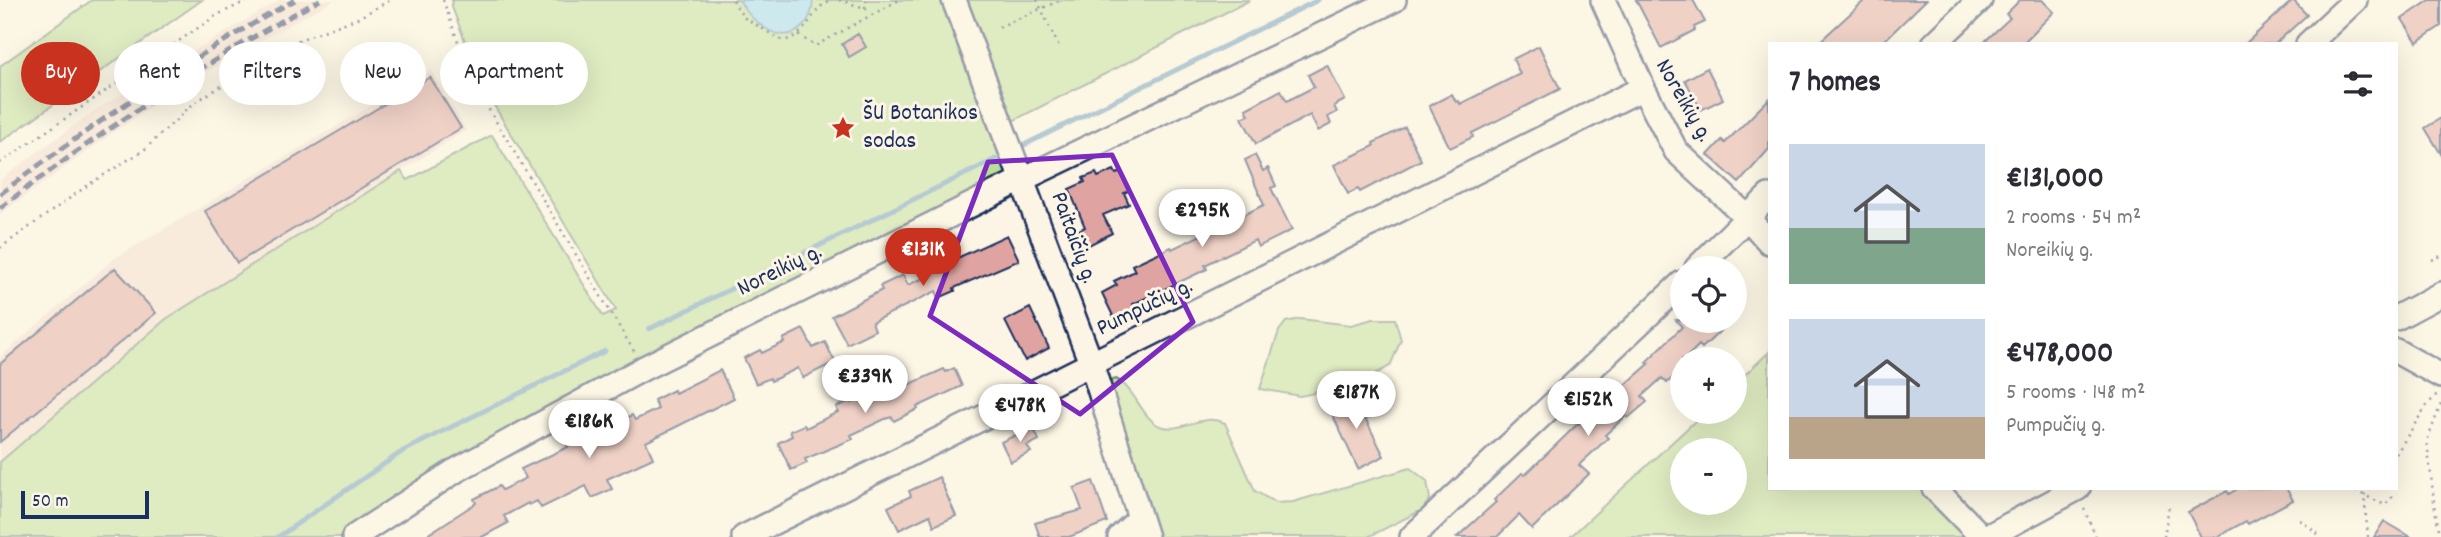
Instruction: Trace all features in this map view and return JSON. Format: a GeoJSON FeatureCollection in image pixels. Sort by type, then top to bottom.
{"type":"FeatureCollection","features":[{"type":"Feature","properties":{"kind":"street","name":"Paitaičių g."},"geometry":{"type":"LineString","coordinates":[[954,0],[1091,363],[1142,528]]}},
{"type":"Feature","properties":{"kind":"street","name":"Noreikių g."},"geometry":{"type":"LineString","coordinates":[[354,537],[455,471],[644,368],[1023,179],[1394,0]]}},
{"type":"Feature","properties":{"kind":"street","name":"Noreikių g."},"geometry":{"type":"LineString","coordinates":[[1603,0],[1643,88],[1676,151],[1747,217],[1768,241]]}},
{"type":"Feature","properties":{"kind":"street"},"geometry":{"type":"LineString","coordinates":[[1936,42],[1980,0]]}},
{"type":"Feature","properties":{"kind":"street"},"geometry":{"type":"LineString","coordinates":[[2310,42],[2355,0]]}},
{"type":"Feature","properties":{"kind":"street","name":"Pumpučių g."},"geometry":{"type":"LineString","coordinates":[[744,537],[1643,88]]}},
{"type":"Feature","properties":{"kind":"street"},"geometry":{"type":"LineString","coordinates":[[1709,256],[1768,198]]}},
{"type":"Feature","properties":{"kind":"street"},"geometry":{"type":"LineString","coordinates":[[2398,317],[2441,293]]}},
{"type":"Feature","properties":{"kind":"street"},"geometry":{"type":"LineString","coordinates":[[1412,537],[1670,294]]}},
{"type":"Feature","properties":{"kind":"street"},"geometry":{"type":"LineString","coordinates":[[2398,352],[2441,376]]}},
{"type":"Feature","properties":{"kind":"street"},"geometry":{"type":"LineString","coordinates":[[1936,490],[1984,537],[2075,490]]}},
{"type":"Feature","properties":{"kind":"street"},"geometry":{"type":"LineString","coordinates":[[1120,537],[1142,528]]}},
{"type":"Feature","properties":{"kind":"path"},"geometry":{"type":"LineString","coordinates":[[0,163],[218,15],[249,0]]}},
{"type":"Feature","properties":{"kind":"path"},"geometry":{"type":"LineString","coordinates":[[0,248],[91,183],[144,150],[194,103],[291,43],[358,18],[390,0]]}},
{"type":"Feature","properties":{"kind":"path"},"geometry":{"type":"LineString","coordinates":[[443,0],[473,83],[644,368]]}},
{"type":"Feature","properties":{"kind":"path"},"geometry":{"type":"LineString","coordinates":[[733,0],[743,17],[783,41],[799,35],[821,5],[831,0]]}},
{"type":"Feature","properties":{"kind":"path"},"geometry":{"type":"LineString","coordinates":[[865,8],[866,0]]}},
{"type":"Feature","properties":{"kind":"path"},"geometry":{"type":"LineString","coordinates":[[799,35],[815,46],[899,0]]}},
{"type":"Feature","properties":{"kind":"path"},"geometry":{"type":"LineString","coordinates":[[1037,0],[1060,49]]}},
{"type":"Feature","properties":{"kind":"path"},"geometry":{"type":"LineString","coordinates":[[999,27],[1061,0]]}},
{"type":"Feature","properties":{"kind":"path"},"geometry":{"type":"LineString","coordinates":[[842,1],[865,8],[870,14]]}},
{"type":"Feature","properties":{"kind":"path"},"geometry":{"type":"LineString","coordinates":[[2431,260],[2441,256]]}},
{"type":"Feature","properties":{"kind":"path"},"geometry":{"type":"LineString","coordinates":[[2398,451],[2441,386]]}},
{"type":"Feature","properties":{"kind":"path"},"geometry":{"type":"LineString","coordinates":[[2439,529],[2427,441],[2441,404]]}},
{"type":"Feature","properties":{"kind":"path"},"geometry":{"type":"LineString","coordinates":[[2077,490],[2096,537]]}},
{"type":"Feature","properties":{"kind":"path"},"geometry":{"type":"LineString","coordinates":[[2353,490],[2385,505],[2396,493]]}},
{"type":"Feature","properties":{"kind":"path"},"geometry":{"type":"LineString","coordinates":[[2368,490],[2364,495],[2368,537]]}},
{"type":"Feature","properties":{"kind":"path"},"geometry":{"type":"LineString","coordinates":[[2164,537],[2169,506]]}},
{"type":"Feature","properties":{"kind":"path"},"geometry":{"type":"LineString","coordinates":[[2300,520],[2317,533],[2318,537]]}},
{"type":"Feature","properties":{"kind":"highlighted area"},"geometry":{"type":"Polygon","coordinates":[[[1112,155],[1193,322],[1080,414],[930,316],[988,162],[1112,155]]]}},
{"type":"Feature","properties":{"kind":"shaded area"},"geometry":{"type":"Polygon","coordinates":[[[280,0],[334,0],[258,42],[219,42],[219,64],[205,73],[205,45],[280,0]]]}},
{"type":"Feature","properties":{"kind":"shaded area"},"geometry":{"type":"Polygon","coordinates":[[[431,70],[440,85],[440,105],[451,105],[466,130],[166,319],[0,462],[0,357],[114,259],[372,105],[426,105],[426,73],[431,70]]]}},
{"type":"Feature","properties":{"kind":"shaded area"},"geometry":{"type":"Polygon","coordinates":[[[114,99],[114,105],[154,105],[0,214],[0,180],[114,99]]]}},
{"type":"Feature","properties":{"kind":"green space"},"geometry":{"type":"Polygon","coordinates":[[[92,0],[202,0],[142,42],[114,42],[114,62],[100,72],[100,42],[33,42],[92,0]]]}},
{"type":"Feature","properties":{"kind":"green space"},"geometry":{"type":"Polygon","coordinates":[[[452,0],[1250,0],[997,129],[1013,175],[344,537],[0,537],[0,462],[166,319],[401,171],[408,180],[492,135],[603,316],[616,310],[494,105],[588,105],[588,42],[465,42],[452,7],[452,0]]]}},
{"type":"Feature","properties":{"kind":"green space"},"geometry":{"type":"Polygon","coordinates":[[[21,51],[21,105],[53,105],[0,142],[0,66],[21,51]]]}},
{"type":"Feature","properties":{"kind":"green space"},"geometry":{"type":"Polygon","coordinates":[[[1300,319],[1351,325],[1373,319],[1395,319],[1401,340],[1390,366],[1366,379],[1329,379],[1314,393],[1300,396],[1260,389],[1279,331],[1286,322],[1300,319]]]}},
{"type":"Feature","properties":{"kind":"green space"},"geometry":{"type":"Polygon","coordinates":[[[1768,353],[1768,490],[1936,490],[1982,537],[1570,537],[1670,444],[1670,515],[1747,515],[1747,438],[1677,438],[1692,424],[1747,424],[1747,373],[1768,353]]]}},
{"type":"Feature","properties":{"kind":"green space"},"geometry":{"type":"Polygon","coordinates":[[[1116,379],[1123,383],[1148,417],[1160,426],[1176,427],[1208,420],[1225,423],[1255,491],[1276,503],[1293,502],[1410,468],[1427,481],[1430,499],[1422,510],[1368,537],[1159,537],[1108,389],[1109,381],[1116,379]]]}},
{"type":"Feature","properties":{"kind":"water"},"geometry":{"type":"Polygon","coordinates":[[[739,0],[813,0],[811,13],[804,25],[786,35],[777,34],[759,24],[739,0]]]}},
{"type":"Feature","properties":{"kind":"building"},"geometry":{"type":"Polygon","coordinates":[[[1636,0],[1693,0],[1705,22],[1661,48],[1636,0]]]}},
{"type":"Feature","properties":{"kind":"building"},"geometry":{"type":"Polygon","coordinates":[[[1865,0],[1926,0],[1883,42],[1819,42],[1865,0]]]}},
{"type":"Feature","properties":{"kind":"building"},"geometry":{"type":"Polygon","coordinates":[[[2020,0],[2042,0],[2054,12],[2024,42],[1984,42],[2010,18],[2006,14],[2020,0]]]}},
{"type":"Feature","properties":{"kind":"building"},"geometry":{"type":"Polygon","coordinates":[[[2293,0],[2307,15],[2277,42],[2247,42],[2293,0]]]}},
{"type":"Feature","properties":{"kind":"building"},"geometry":{"type":"Polygon","coordinates":[[[2430,0],[2441,0],[2441,26],[2417,42],[2402,19],[2430,0]]]}},
{"type":"Feature","properties":{"kind":"building"},"geometry":{"type":"Polygon","coordinates":[[[858,34],[866,47],[849,57],[842,44],[858,34]]]}},
{"type":"Feature","properties":{"kind":"building"},"geometry":{"type":"Polygon","coordinates":[[[1539,46],[1560,89],[1472,133],[1473,137],[1450,148],[1429,106],[1452,94],[1460,104],[1520,74],[1513,59],[1539,46]]]}},
{"type":"Feature","properties":{"kind":"building"},"geometry":{"type":"Polygon","coordinates":[[[1327,65],[1345,100],[1334,106],[1337,112],[1328,117],[1331,124],[1318,131],[1310,115],[1256,144],[1242,118],[1249,115],[1246,109],[1281,90],[1287,101],[1314,87],[1308,75],[1327,65]]]}},
{"type":"Feature","properties":{"kind":"building"},"geometry":{"type":"Polygon","coordinates":[[[1707,68],[1723,99],[1701,110],[1685,80],[1707,68]]]}},
{"type":"Feature","properties":{"kind":"building"},"geometry":{"type":"Polygon","coordinates":[[[430,77],[440,93],[440,105],[447,105],[461,128],[237,263],[205,211],[383,105],[426,105],[426,79],[430,77]]]}},
{"type":"Feature","properties":{"kind":"building"},"geometry":{"type":"Polygon","coordinates":[[[1768,100],[1768,150],[1739,183],[1708,155],[1722,140],[1725,143],[1768,100]]]}},
{"type":"Feature","properties":{"kind":"building"},"geometry":{"type":"Polygon","coordinates":[[[2441,118],[2441,154],[2425,128],[2441,118]]]}},
{"type":"Feature","properties":{"kind":"building"},"geometry":{"type":"Polygon","coordinates":[[[1405,127],[1421,160],[1360,192],[1358,189],[1348,194],[1334,165],[1374,146],[1373,143],[1405,127]]]}},
{"type":"Feature","properties":{"kind":"building"},"geometry":{"type":"Polygon","coordinates":[[[1255,155],[1263,171],[1268,168],[1276,186],[1271,188],[1292,230],[1258,247],[1255,240],[1205,265],[1207,269],[1133,304],[1135,309],[1115,320],[1102,293],[1117,285],[1114,281],[1135,271],[1132,265],[1264,205],[1245,160],[1255,155]]]}},
{"type":"Feature","properties":{"kind":"building"},"geometry":{"type":"Polygon","coordinates":[[[1114,170],[1116,174],[1122,172],[1130,190],[1124,193],[1129,204],[1103,215],[1112,233],[1087,246],[1079,230],[1085,227],[1069,189],[1085,182],[1083,178],[1096,173],[1098,177],[1114,170]]]}},
{"type":"Feature","properties":{"kind":"building"},"geometry":{"type":"Polygon","coordinates":[[[1007,235],[1019,260],[954,288],[955,291],[939,298],[936,291],[872,322],[875,330],[847,344],[832,316],[882,290],[880,286],[903,275],[908,285],[944,269],[942,265],[1007,235]]]}},
{"type":"Feature","properties":{"kind":"building"},"geometry":{"type":"Polygon","coordinates":[[[115,268],[156,313],[0,442],[0,364],[115,268]]]}},
{"type":"Feature","properties":{"kind":"building"},"geometry":{"type":"Polygon","coordinates":[[[1030,308],[1049,348],[1025,361],[1005,321],[1030,308]]]}},
{"type":"Feature","properties":{"kind":"building"},"geometry":{"type":"Polygon","coordinates":[[[803,329],[813,348],[825,342],[835,362],[803,378],[798,368],[771,381],[770,378],[756,384],[744,358],[785,342],[783,339],[803,329]]]}},
{"type":"Feature","properties":{"kind":"building"},"geometry":{"type":"Polygon","coordinates":[[[1676,333],[1718,333],[1703,347],[1670,347],[1670,380],[1667,383],[1662,378],[1642,396],[1647,402],[1605,435],[1608,438],[1579,465],[1589,474],[1532,529],[1519,515],[1497,537],[1457,537],[1496,502],[1494,500],[1522,473],[1525,475],[1588,414],[1590,416],[1649,364],[1646,362],[1676,333]]]}},
{"type":"Feature","properties":{"kind":"building"},"geometry":{"type":"Polygon","coordinates":[[[954,368],[962,386],[894,421],[892,417],[885,419],[851,435],[853,439],[805,459],[807,463],[791,470],[778,443],[792,436],[790,431],[804,425],[806,428],[838,412],[836,407],[850,401],[851,403],[889,383],[891,387],[904,381],[906,386],[944,369],[946,372],[954,368]]]}},
{"type":"Feature","properties":{"kind":"building"},"geometry":{"type":"Polygon","coordinates":[[[720,370],[734,398],[646,442],[653,458],[607,479],[612,489],[592,498],[586,486],[541,508],[537,501],[529,505],[528,503],[504,516],[508,523],[482,537],[424,537],[476,503],[474,499],[499,486],[502,490],[526,478],[521,469],[568,447],[566,444],[586,435],[587,437],[632,415],[635,420],[658,409],[654,400],[674,390],[675,393],[720,370]]]}},
{"type":"Feature","properties":{"kind":"building"},"geometry":{"type":"Polygon","coordinates":[[[1352,392],[1384,456],[1358,469],[1328,405],[1352,392]]]}},
{"type":"Feature","properties":{"kind":"building"},"geometry":{"type":"Polygon","coordinates":[[[1033,427],[1039,440],[1027,446],[1031,452],[1011,462],[1001,442],[1033,427]]]}},
{"type":"Feature","properties":{"kind":"building"},"geometry":{"type":"Polygon","coordinates":[[[939,477],[956,516],[934,526],[930,515],[899,530],[888,507],[911,496],[909,491],[939,477]]]}},
{"type":"Feature","properties":{"kind":"building"},"geometry":{"type":"Polygon","coordinates":[[[1093,481],[1107,522],[1069,537],[1040,537],[1035,523],[1082,510],[1074,488],[1093,481]]]}},
{"type":"Feature","properties":{"kind":"building"},"geometry":{"type":"Polygon","coordinates":[[[2236,490],[2287,490],[2293,500],[2217,537],[2201,537],[2188,512],[2227,491],[2229,494],[2236,490]]]}},
{"type":"Feature","properties":{"kind":"building"},"geometry":{"type":"Polygon","coordinates":[[[2384,521],[2411,537],[2374,537],[2384,521]]]}},
{"type":"Feature","properties":{"kind":"waterway"},"geometry":{"type":"LineString","coordinates":[[1020,147],[1318,0]]}},
{"type":"Feature","properties":{"kind":"waterway"},"geometry":{"type":"LineString","coordinates":[[649,329],[996,159]]}},
{"type":"Feature","properties":{"kind":"waterway"},"geometry":{"type":"LineString","coordinates":[[278,537],[403,451],[605,351]]}},
{"type":"Feature","properties":{"kind":"railway"},"geometry":{"type":"LineString","coordinates":[[0,194],[144,92],[295,0]]}},
{"type":"Feature","properties":{"kind":"railway"},"geometry":{"type":"LineString","coordinates":[[0,208],[77,151],[156,98],[237,47],[320,0]]}},
{"type":"Feature","properties":{"kind":"place","name":"ŠU Botanikos sodas"},"geometry":{"type":"Point","coordinates":[843,128]}}]}
